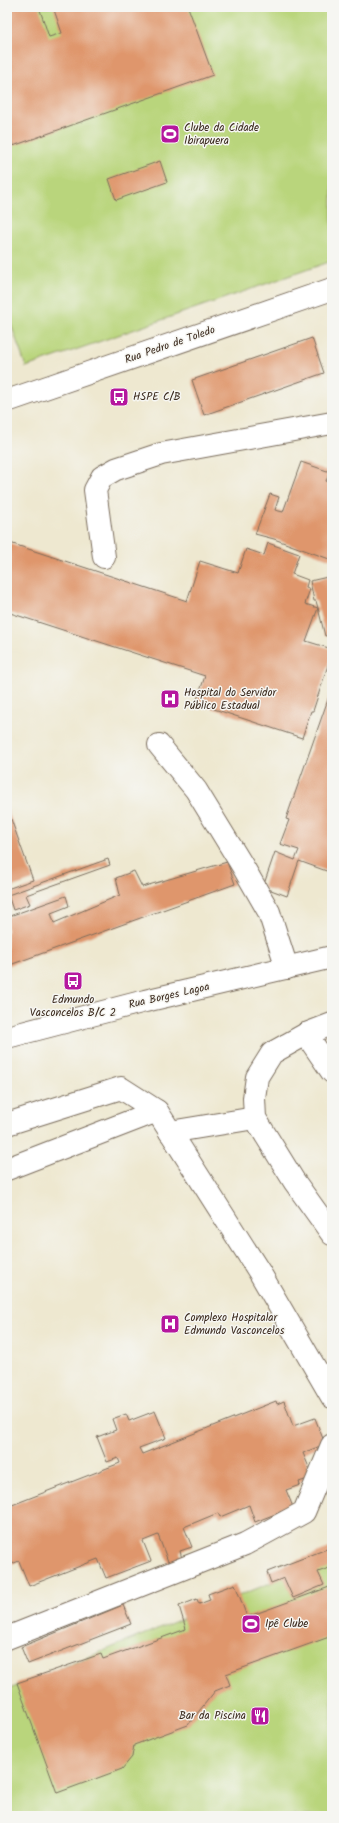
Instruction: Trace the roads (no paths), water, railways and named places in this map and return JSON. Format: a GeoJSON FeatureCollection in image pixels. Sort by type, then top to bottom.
{"type":"FeatureCollection","features":[{"type":"Feature","properties":{"kind":"street","name":"Rua Pedro de Toledo"},"geometry":{"type":"LineString","coordinates":[[7,401],[332,289]]}},
{"type":"Feature","properties":{"kind":"street"},"geometry":{"type":"LineString","coordinates":[[104,557],[95,490],[102,477],[116,469],[161,454],[332,423]]}},
{"type":"Feature","properties":{"kind":"street"},"geometry":{"type":"LineString","coordinates":[[159,746],[196,790],[242,865],[269,912],[287,968]]}},
{"type":"Feature","properties":{"kind":"street","name":"Rua Borges Lagoa"},"geometry":{"type":"LineString","coordinates":[[7,1037],[145,1001],[332,957]]}},
{"type":"Feature","properties":{"kind":"street"},"geometry":{"type":"LineString","coordinates":[[332,1024],[306,1034],[272,1053],[257,1077],[254,1098],[255,1118],[294,1181],[332,1234]]}},
{"type":"Feature","properties":{"kind":"street"},"geometry":{"type":"LineString","coordinates":[[306,1034],[332,1072]]}},
{"type":"Feature","properties":{"kind":"street"},"geometry":{"type":"LineString","coordinates":[[7,1124],[121,1088],[157,1111],[260,1273],[332,1397]]}},
{"type":"Feature","properties":{"kind":"street"},"geometry":{"type":"LineString","coordinates":[[7,1169],[157,1111]]}},
{"type":"Feature","properties":{"kind":"street"},"geometry":{"type":"LineString","coordinates":[[170,1132],[255,1118]]}},
{"type":"Feature","properties":{"kind":"street"},"geometry":{"type":"LineString","coordinates":[[7,1638],[246,1544],[304,1512],[332,1445]]}},
{"type":"Feature","properties":{"kind":"place","name":"Clube da Cidade Ibirapuera"},"geometry":{"type":"Point","coordinates":[170,134]}},
{"type":"Feature","properties":{"kind":"place","name":"HSPE C/B"},"geometry":{"type":"Point","coordinates":[119,397]}},
{"type":"Feature","properties":{"kind":"place","name":"Hospital do Servidor Público Estadual"},"geometry":{"type":"Point","coordinates":[170,699]}},
{"type":"Feature","properties":{"kind":"place","name":"Edmundo Vasconcelos B/C 2"},"geometry":{"type":"Point","coordinates":[73,981]}},
{"type":"Feature","properties":{"kind":"place","name":"Complexo Hospitalar Edmundo Vasconcelos"},"geometry":{"type":"Point","coordinates":[170,1324]}},
{"type":"Feature","properties":{"kind":"place","name":"Ipê Clube"},"geometry":{"type":"Point","coordinates":[251,1624]}},
{"type":"Feature","properties":{"kind":"place","name":"Bar da Piscina"},"geometry":{"type":"Point","coordinates":[260,1716]}}]}
